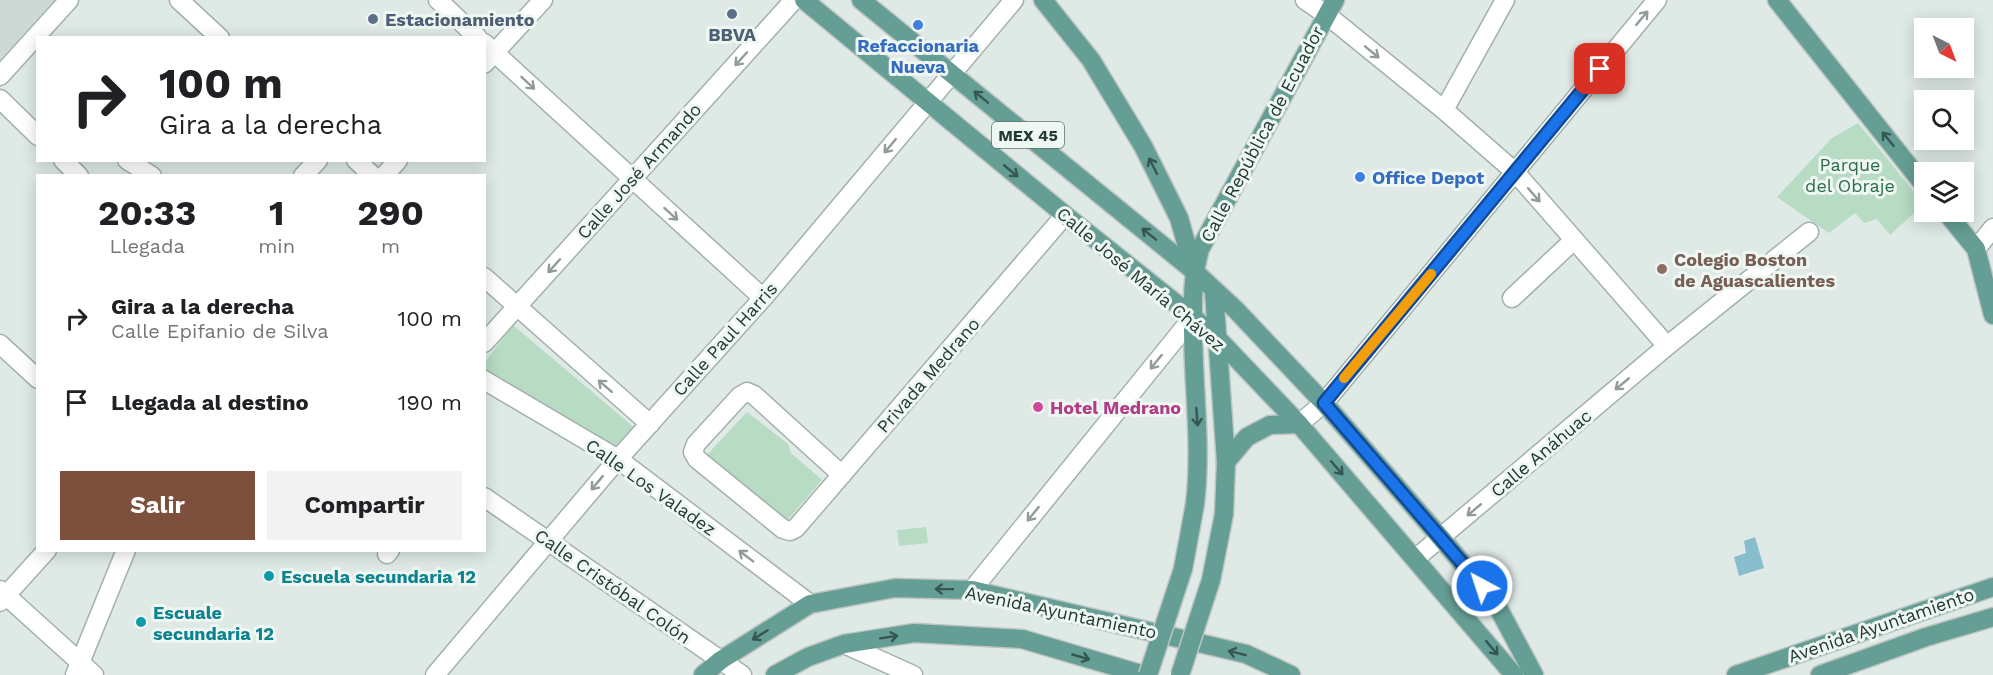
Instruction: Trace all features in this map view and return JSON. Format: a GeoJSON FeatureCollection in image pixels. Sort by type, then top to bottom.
{"type":"FeatureCollection","features":[{"type":"Feature","properties":{"kind":"main road","name":"Calle José María Chávez"},"geometry":{"type":"LineString","coordinates":[[804,0],[1065,215],[1193,316],[1218,339],[1299,424],[1514,675]]}},
{"type":"Feature","properties":{"kind":"main road","name":"Calle José María Chávez"},"geometry":{"type":"LineString","coordinates":[[861,0],[1194,271],[1235,309],[1324,403],[1495,602],[1534,675]]}},
{"type":"Feature","properties":{"kind":"main road"},"geometry":{"type":"LineString","coordinates":[[1043,0],[1091,60],[1143,146],[1179,218],[1194,271],[1193,316],[1199,448],[1195,504],[1183,569],[1146,675]]}},
{"type":"Feature","properties":{"kind":"main road"},"geometry":{"type":"LineString","coordinates":[[1777,0],[1914,172]]}},
{"type":"Feature","properties":{"kind":"main road","name":"Calle República de Ecuador"},"geometry":{"type":"LineString","coordinates":[[1194,271],[1200,249],[1331,7]]}},
{"type":"Feature","properties":{"kind":"main road"},"geometry":{"type":"LineString","coordinates":[[1954,222],[1976,249],[1993,315]]}},
{"type":"Feature","properties":{"kind":"main road"},"geometry":{"type":"LineString","coordinates":[[1180,675],[1211,580],[1224,514],[1226,462],[1214,291]]}},
{"type":"Feature","properties":{"kind":"main road"},"geometry":{"type":"LineString","coordinates":[[1226,462],[1246,437],[1270,425],[1299,424]]}},
{"type":"Feature","properties":{"kind":"main road","name":"Avenida Ayuntamiento"},"geometry":{"type":"LineString","coordinates":[[1736,675],[1993,587]]}},
{"type":"Feature","properties":{"kind":"main road","name":"Avenida Ayuntamiento"},"geometry":{"type":"LineString","coordinates":[[703,675],[721,660],[810,604],[895,588],[972,590],[1246,654],[1291,675]]}},
{"type":"Feature","properties":{"kind":"main road","name":"Avenida Ayuntamiento"},"geometry":{"type":"LineString","coordinates":[[1820,675],[1993,616]]}},
{"type":"Feature","properties":{"kind":"main road","name":"Avenida Ayuntamiento"},"geometry":{"type":"LineString","coordinates":[[775,675],[808,657],[844,644],[915,633],[1022,639],[1146,675]]}},
{"type":"Feature","properties":{"kind":"street"},"geometry":{"type":"LineString","coordinates":[[36,36],[69,0]]}},
{"type":"Feature","properties":{"kind":"street"},"geometry":{"type":"LineString","coordinates":[[179,0],[218,36]]}},
{"type":"Feature","properties":{"kind":"street"},"geometry":{"type":"LineString","coordinates":[[438,0],[476,36]]}},
{"type":"Feature","properties":{"kind":"street"},"geometry":{"type":"LineString","coordinates":[[543,0],[488,53],[633,179],[763,298]]}},
{"type":"Feature","properties":{"kind":"street","name":"Calle José Armando"},"geometry":{"type":"LineString","coordinates":[[486,340],[794,0]]}},
{"type":"Feature","properties":{"kind":"street","name":"Calle Paul Harris"},"geometry":{"type":"LineString","coordinates":[[435,675],[618,459],[763,298],[1014,0]]}},
{"type":"Feature","properties":{"kind":"street"},"geometry":{"type":"LineString","coordinates":[[1305,0],[1331,7],[1515,172],[1667,346]]}},
{"type":"Feature","properties":{"kind":"street"},"geometry":{"type":"LineString","coordinates":[[1444,110],[1506,0]]}},
{"type":"Feature","properties":{"kind":"street"},"geometry":{"type":"LineString","coordinates":[[1299,424],[1324,403],[1657,0]]}},
{"type":"Feature","properties":{"kind":"street"},"geometry":{"type":"LineString","coordinates":[[0,76],[36,36]]}},
{"type":"Feature","properties":{"kind":"street"},"geometry":{"type":"LineString","coordinates":[[0,99],[36,134]]}},
{"type":"Feature","properties":{"kind":"street"},"geometry":{"type":"LineString","coordinates":[[65,162],[77,174]]}},
{"type":"Feature","properties":{"kind":"street"},"geometry":{"type":"LineString","coordinates":[[130,162],[149,174]]}},
{"type":"Feature","properties":{"kind":"street"},"geometry":{"type":"LineString","coordinates":[[305,174],[316,162]]}},
{"type":"Feature","properties":{"kind":"street"},"geometry":{"type":"LineString","coordinates":[[358,162],[371,174]]}},
{"type":"Feature","properties":{"kind":"street"},"geometry":{"type":"LineString","coordinates":[[386,174],[396,162]]}},
{"type":"Feature","properties":{"kind":"street","name":"Privada Medrano"},"geometry":{"type":"LineString","coordinates":[[842,475],[754,395],[747,392],[740,396],[696,444],[693,452],[697,459],[783,529],[790,531],[796,528],[842,475],[1065,215]]}},
{"type":"Feature","properties":{"kind":"street"},"geometry":{"type":"LineString","coordinates":[[1976,249],[1993,228]]}},
{"type":"Feature","properties":{"kind":"street","name":"Calle Anáhuac"},"geometry":{"type":"LineString","coordinates":[[1416,559],[1667,346],[1809,232]]}},
{"type":"Feature","properties":{"kind":"street"},"geometry":{"type":"LineString","coordinates":[[1512,298],[1574,240]]}},
{"type":"Feature","properties":{"kind":"street"},"geometry":{"type":"LineString","coordinates":[[486,279],[650,424]]}},
{"type":"Feature","properties":{"kind":"street"},"geometry":{"type":"LineString","coordinates":[[972,590],[1193,316]]}},
{"type":"Feature","properties":{"kind":"street"},"geometry":{"type":"LineString","coordinates":[[0,344],[36,377]]}},
{"type":"Feature","properties":{"kind":"street","name":"Calle Los Valadez"},"geometry":{"type":"LineString","coordinates":[[486,381],[618,459],[810,604]]}},
{"type":"Feature","properties":{"kind":"street","name":"Calle Cristóbal Colón"},"geometry":{"type":"LineString","coordinates":[[486,498],[742,675]]}},
{"type":"Feature","properties":{"kind":"street"},"geometry":{"type":"LineString","coordinates":[[45,552],[2,596],[77,669],[94,675]]}},
{"type":"Feature","properties":{"kind":"street"},"geometry":{"type":"LineString","coordinates":[[77,669],[125,552]]}},
{"type":"Feature","properties":{"kind":"street"},"geometry":{"type":"LineString","coordinates":[[844,644],[913,675]]}},
{"type":"Feature","properties":{"kind":"shaded area"},"geometry":{"type":"Polygon","coordinates":[[[0,0],[56,0],[0,61],[0,0]]]}},
{"type":"Feature","properties":{"kind":"green space","name":"Parque del Obraje"},"geometry":{"type":"Polygon","coordinates":[[[1858,123],[1914,192],[1914,213],[1890,235],[1877,219],[1864,223],[1855,213],[1829,233],[1777,197],[1832,138],[1858,123]]]}},
{"type":"Feature","properties":{"kind":"green space"},"geometry":{"type":"Polygon","coordinates":[[[513,325],[636,429],[616,454],[486,375],[486,360],[513,325]]]}},
{"type":"Feature","properties":{"kind":"green space"},"geometry":{"type":"Polygon","coordinates":[[[747,412],[788,444],[791,453],[822,480],[785,523],[706,456],[747,412]]]}},
{"type":"Feature","properties":{"kind":"green space"},"geometry":{"type":"Polygon","coordinates":[[[926,527],[928,543],[899,546],[897,530],[926,527]]]}},
{"type":"Feature","properties":{"kind":"water"},"geometry":{"type":"Polygon","coordinates":[[[1755,537],[1764,568],[1739,576],[1734,557],[1746,553],[1744,541],[1755,537]]]}},
{"type":"Feature","properties":{"kind":"slow traffic"},"geometry":{"type":"LineString","coordinates":[[1344,378],[1431,274]]}},
{"type":"Feature","properties":{"kind":"place","name":"BBVA"},"geometry":{"type":"Point","coordinates":[732,14]}},
{"type":"Feature","properties":{"kind":"place","name":"Estacionamiento"},"geometry":{"type":"Point","coordinates":[373,19]}},
{"type":"Feature","properties":{"kind":"place","name":"Refaccionaria Nueva"},"geometry":{"type":"Point","coordinates":[918,25]}},
{"type":"Feature","properties":{"kind":"place","name":"Office Depot"},"geometry":{"type":"Point","coordinates":[1360,177]}},
{"type":"Feature","properties":{"kind":"place","name":"Colegio Boston de Aguascalientes"},"geometry":{"type":"Point","coordinates":[1662,269]}},
{"type":"Feature","properties":{"kind":"place","name":"Hotel Medrano"},"geometry":{"type":"Point","coordinates":[1038,407]}},
{"type":"Feature","properties":{"kind":"place","name":"Escuela secundaria 12"},"geometry":{"type":"Point","coordinates":[269,576]}},
{"type":"Feature","properties":{"kind":"place","name":"Escuale secundaria 12"},"geometry":{"type":"Point","coordinates":[141,622]}},
{"type":"Feature","properties":{"kind":"route"},"geometry":{"type":"LineString","coordinates":[[1482,586],[1324,403],[1600,69]]}}]}
